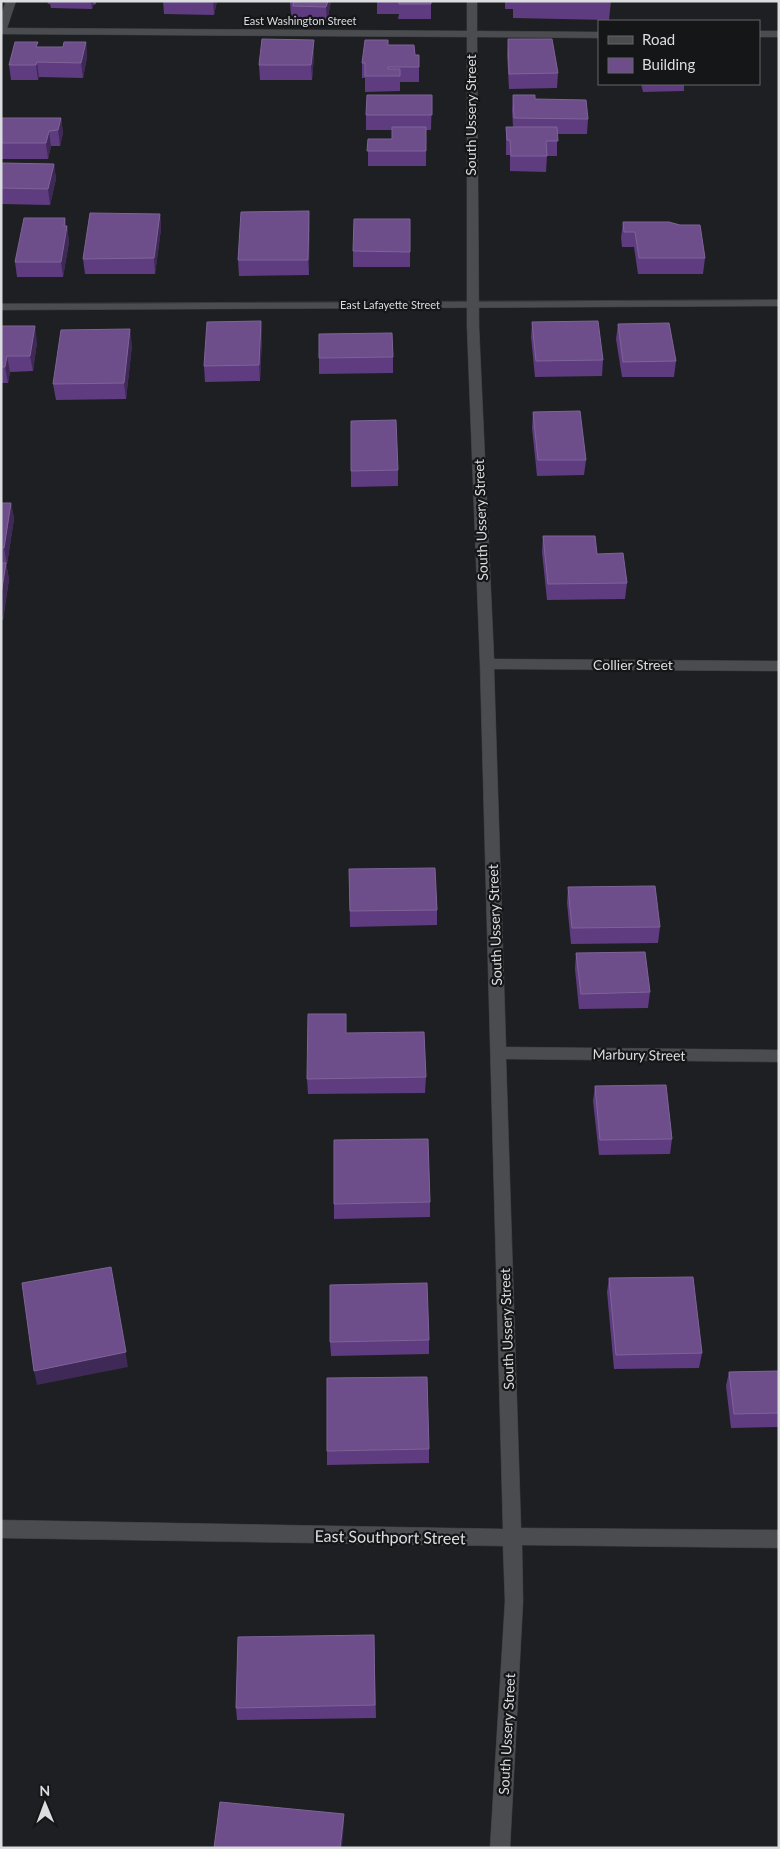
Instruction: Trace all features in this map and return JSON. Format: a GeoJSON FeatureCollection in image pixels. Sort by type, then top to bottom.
{"type":"FeatureCollection","features":[{"type":"Feature","properties":{"kind":"street"},"geometry":{"type":"LineString","coordinates":[[1,32],[11,1]]}},
{"type":"Feature","properties":{"kind":"street","name":"South Ussery Street"},"geometry":{"type":"LineString","coordinates":[[472,1],[473,305],[487,664],[514,1601],[500,1848]]}},
{"type":"Feature","properties":{"kind":"street","name":"East Washington Street"},"geometry":{"type":"LineString","coordinates":[[1,32],[598,34]]}},
{"type":"Feature","properties":{"kind":"street"},"geometry":{"type":"LineString","coordinates":[[760,34],[779,34]]}},
{"type":"Feature","properties":{"kind":"street","name":"East Lafayette Street"},"geometry":{"type":"LineString","coordinates":[[1,307],[779,303]]}},
{"type":"Feature","properties":{"kind":"street","name":"Collier Street"},"geometry":{"type":"LineString","coordinates":[[487,664],[779,666]]}},
{"type":"Feature","properties":{"kind":"street","name":"Marbury Street"},"geometry":{"type":"LineString","coordinates":[[499,1053],[779,1056]]}},
{"type":"Feature","properties":{"kind":"street","name":"East Southport Street"},"geometry":{"type":"LineString","coordinates":[[1,1529],[779,1540]]}},
{"type":"Feature","properties":{"kind":"building"},"geometry":{"type":"Polygon","coordinates":[[[294,1],[328,1],[326,7],[293,6],[294,1]]]}},
{"type":"Feature","properties":{"kind":"building"},"geometry":{"type":"Polygon","coordinates":[[[399,1],[431,1],[431,4],[399,4],[399,1]]]}},
{"type":"Feature","properties":{"kind":"building"},"geometry":{"type":"Polygon","coordinates":[[[262,39],[314,40],[311,65],[259,65],[262,39]]]}},
{"type":"Feature","properties":{"kind":"building"},"geometry":{"type":"Polygon","coordinates":[[[508,39],[552,39],[558,73],[509,74],[508,39]]]}},
{"type":"Feature","properties":{"kind":"building"},"geometry":{"type":"Polygon","coordinates":[[[365,40],[388,40],[388,45],[414,45],[415,55],[419,55],[419,67],[388,67],[388,69],[400,69],[400,76],[365,76],[365,63],[362,63],[365,40]]]}},
{"type":"Feature","properties":{"kind":"building"},"geometry":{"type":"Polygon","coordinates":[[[15,42],[38,42],[36,47],[63,47],[64,42],[86,42],[81,63],[37,62],[36,65],[9,65],[15,42]]]}},
{"type":"Feature","properties":{"kind":"building"},"geometry":{"type":"Polygon","coordinates":[[[367,95],[432,95],[432,115],[366,115],[367,95]]]}},
{"type":"Feature","properties":{"kind":"building"},"geometry":{"type":"Polygon","coordinates":[[[513,95],[535,95],[535,99],[586,100],[588,119],[514,118],[513,95]]]}},
{"type":"Feature","properties":{"kind":"building"},"geometry":{"type":"Polygon","coordinates":[[[1,118],[61,118],[58,130],[49,131],[46,143],[1,143],[1,118]]]}},
{"type":"Feature","properties":{"kind":"building"},"geometry":{"type":"Polygon","coordinates":[[[392,127],[426,127],[426,151],[367,151],[368,139],[392,139],[392,127]]]}},
{"type":"Feature","properties":{"kind":"building"},"geometry":{"type":"Polygon","coordinates":[[[506,127],[557,127],[558,141],[546,141],[547,156],[511,156],[510,140],[507,140],[506,127]]]}},
{"type":"Feature","properties":{"kind":"building"},"geometry":{"type":"Polygon","coordinates":[[[1,163],[54,164],[48,189],[1,188],[1,163]]]}},
{"type":"Feature","properties":{"kind":"building"},"geometry":{"type":"Polygon","coordinates":[[[309,211],[308,260],[238,260],[241,212],[309,211]]]}},
{"type":"Feature","properties":{"kind":"building"},"geometry":{"type":"Polygon","coordinates":[[[90,213],[160,214],[154,258],[83,259],[90,213]]]}},
{"type":"Feature","properties":{"kind":"building"},"geometry":{"type":"Polygon","coordinates":[[[24,218],[65,218],[64,226],[67,226],[61,262],[15,262],[24,218]]]}},
{"type":"Feature","properties":{"kind":"building"},"geometry":{"type":"Polygon","coordinates":[[[354,219],[410,219],[410,252],[353,251],[354,219]]]}},
{"type":"Feature","properties":{"kind":"building"},"geometry":{"type":"Polygon","coordinates":[[[623,222],[669,222],[680,225],[700,225],[705,258],[639,258],[635,232],[624,232],[623,222]]]}},
{"type":"Feature","properties":{"kind":"building"},"geometry":{"type":"Polygon","coordinates":[[[261,321],[259,365],[204,366],[207,322],[261,321]]]}},
{"type":"Feature","properties":{"kind":"building"},"geometry":{"type":"Polygon","coordinates":[[[598,321],[603,360],[536,361],[532,322],[598,321]]]}},
{"type":"Feature","properties":{"kind":"building"},"geometry":{"type":"Polygon","coordinates":[[[669,323],[676,361],[623,362],[618,324],[669,323]]]}},
{"type":"Feature","properties":{"kind":"building"},"geometry":{"type":"Polygon","coordinates":[[[1,326],[35,326],[30,356],[7,356],[5,367],[1,367],[1,326]]]}},
{"type":"Feature","properties":{"kind":"building"},"geometry":{"type":"Polygon","coordinates":[[[130,329],[124,383],[53,384],[61,330],[130,329]]]}},
{"type":"Feature","properties":{"kind":"building"},"geometry":{"type":"Polygon","coordinates":[[[392,333],[393,357],[319,358],[319,334],[392,333]]]}},
{"type":"Feature","properties":{"kind":"building"},"geometry":{"type":"Polygon","coordinates":[[[580,411],[586,460],[538,460],[533,412],[580,411]]]}},
{"type":"Feature","properties":{"kind":"building"},"geometry":{"type":"Polygon","coordinates":[[[396,420],[398,470],[351,471],[351,421],[396,420]]]}},
{"type":"Feature","properties":{"kind":"building"},"geometry":{"type":"Polygon","coordinates":[[[1,503],[11,503],[4,548],[1,548],[1,503]]]}},
{"type":"Feature","properties":{"kind":"building"},"geometry":{"type":"Polygon","coordinates":[[[543,536],[595,536],[597,554],[623,553],[627,583],[548,584],[543,536]]]}},
{"type":"Feature","properties":{"kind":"building"},"geometry":{"type":"Polygon","coordinates":[[[1,563],[6,563],[1,595],[1,563]]]}},
{"type":"Feature","properties":{"kind":"building"},"geometry":{"type":"Polygon","coordinates":[[[435,868],[437,910],[350,911],[349,869],[435,868]]]}},
{"type":"Feature","properties":{"kind":"building"},"geometry":{"type":"Polygon","coordinates":[[[655,886],[660,927],[572,928],[568,887],[655,886]]]}},
{"type":"Feature","properties":{"kind":"building"},"geometry":{"type":"Polygon","coordinates":[[[645,952],[650,992],[581,994],[576,953],[645,952]]]}},
{"type":"Feature","properties":{"kind":"building"},"geometry":{"type":"Polygon","coordinates":[[[308,1014],[346,1014],[346,1033],[424,1032],[426,1077],[307,1079],[308,1014]]]}},
{"type":"Feature","properties":{"kind":"building"},"geometry":{"type":"Polygon","coordinates":[[[666,1085],[672,1139],[600,1140],[595,1086],[666,1085]]]}},
{"type":"Feature","properties":{"kind":"building"},"geometry":{"type":"Polygon","coordinates":[[[428,1139],[430,1202],[334,1204],[334,1140],[428,1139]]]}},
{"type":"Feature","properties":{"kind":"building"},"geometry":{"type":"Polygon","coordinates":[[[111,1267],[126,1352],[34,1371],[22,1283],[111,1267]]]}},
{"type":"Feature","properties":{"kind":"building"},"geometry":{"type":"Polygon","coordinates":[[[693,1277],[702,1353],[616,1355],[609,1278],[693,1277]]]}},
{"type":"Feature","properties":{"kind":"building"},"geometry":{"type":"Polygon","coordinates":[[[427,1283],[429,1340],[330,1342],[330,1285],[427,1283]]]}},
{"type":"Feature","properties":{"kind":"building"},"geometry":{"type":"Polygon","coordinates":[[[779,1371],[779,1413],[734,1414],[729,1372],[779,1371]]]}},
{"type":"Feature","properties":{"kind":"building"},"geometry":{"type":"Polygon","coordinates":[[[427,1377],[429,1449],[327,1451],[327,1378],[427,1377]]]}},
{"type":"Feature","properties":{"kind":"building"},"geometry":{"type":"Polygon","coordinates":[[[374,1635],[375,1705],[236,1708],[238,1637],[374,1635]]]}},
{"type":"Feature","properties":{"kind":"building"},"geometry":{"type":"Polygon","coordinates":[[[220,1802],[344,1814],[340,1848],[214,1848],[220,1802]]]}}]}
